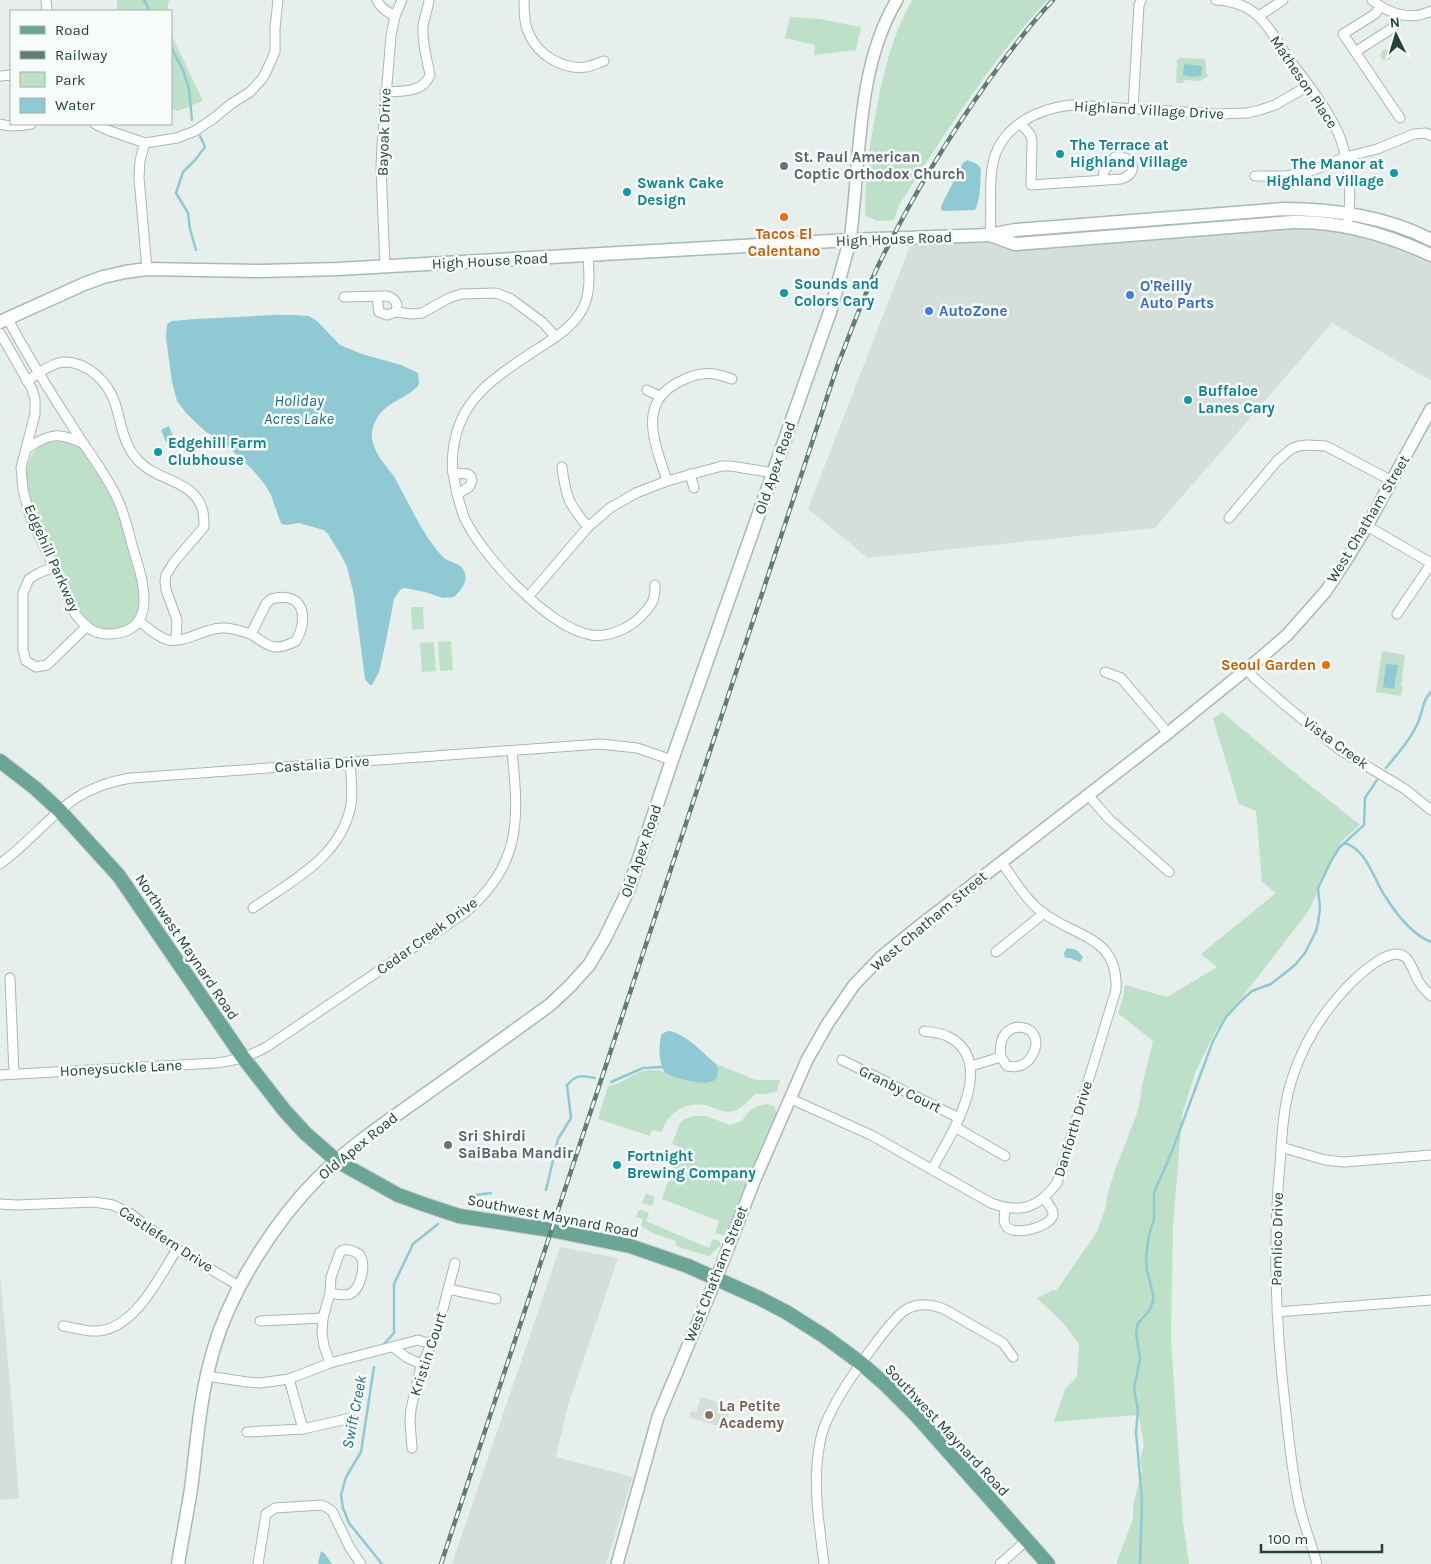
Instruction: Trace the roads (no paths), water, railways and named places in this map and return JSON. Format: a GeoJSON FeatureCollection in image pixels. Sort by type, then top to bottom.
{"type":"FeatureCollection","features":[{"type":"Feature","properties":{"kind":"main road","name":"High House Road"},"geometry":{"type":"LineString","coordinates":[[4,320],[103,277],[147,269],[262,271],[588,256],[850,240],[990,235],[1015,230],[1284,209],[1322,210],[1349,214],[1390,224],[1418,233],[1431,240]]}},
{"type":"Feature","properties":{"kind":"main road","name":"High House Road"},"geometry":{"type":"LineString","coordinates":[[990,235],[1015,244],[1293,222],[1314,222],[1347,227],[1395,241],[1431,255]]}},
{"type":"Feature","properties":{"kind":"main road","name":"Old Apex Road"},"geometry":{"type":"LineString","coordinates":[[178,1564],[191,1490],[207,1376],[214,1348],[239,1286],[274,1231],[299,1198],[318,1177],[337,1161],[381,1126],[551,1004],[589,965],[605,938],[628,891],[672,760],[831,309],[850,240]]}},
{"type":"Feature","properties":{"kind":"main road","name":"Northwest Maynard Road"},"geometry":{"type":"LineString","coordinates":[[0,762],[35,788],[59,810],[119,876],[242,1056],[284,1110],[305,1133],[337,1161]]}},
{"type":"Feature","properties":{"kind":"main road","name":"Southwest Maynard Road"},"geometry":{"type":"LineString","coordinates":[[337,1161],[398,1195],[459,1216],[617,1242],[658,1254],[759,1298],[786,1312],[824,1336],[862,1364],[887,1386],[915,1414],[1048,1564]]}},
{"type":"Feature","properties":{"kind":"street"},"geometry":{"type":"LineString","coordinates":[[97,125],[145,143],[177,138],[195,131],[250,92],[262,79],[275,52],[278,0]]}},
{"type":"Feature","properties":{"kind":"street"},"geometry":{"type":"LineString","coordinates":[[377,0],[383,8],[395,16]]}},
{"type":"Feature","properties":{"kind":"street","name":"Bayoak Drive"},"geometry":{"type":"LineString","coordinates":[[385,266],[381,167],[388,53],[395,16],[402,0]]}},
{"type":"Feature","properties":{"kind":"street"},"geometry":{"type":"LineString","coordinates":[[386,92],[408,91],[418,88],[425,83],[430,75],[423,31],[429,0]]}},
{"type":"Feature","properties":{"kind":"street"},"geometry":{"type":"LineString","coordinates":[[524,0],[525,22],[528,33],[535,46],[551,60],[562,64],[584,67],[604,61]]}},
{"type":"Feature","properties":{"kind":"street","name":"Old Apex Road"},"geometry":{"type":"LineString","coordinates":[[850,240],[862,122],[870,71],[884,27],[897,0]]}},
{"type":"Feature","properties":{"kind":"street"},"geometry":{"type":"LineString","coordinates":[[1133,108],[1139,5],[1141,0]]}},
{"type":"Feature","properties":{"kind":"street","name":"Matheson Place"},"geometry":{"type":"LineString","coordinates":[[1216,0],[1240,4],[1259,16],[1336,128],[1346,157],[1349,190],[1347,227]]}},
{"type":"Feature","properties":{"kind":"street"},"geometry":{"type":"LineString","coordinates":[[1259,16],[1283,0]]}},
{"type":"Feature","properties":{"kind":"street"},"geometry":{"type":"LineString","coordinates":[[1372,0],[1380,7],[1397,14],[1416,16],[1431,11]]}},
{"type":"Feature","properties":{"kind":"street"},"geometry":{"type":"LineString","coordinates":[[1380,7],[1375,14],[1343,34],[1400,118]]}},
{"type":"Feature","properties":{"kind":"street"},"geometry":{"type":"LineString","coordinates":[[1355,52],[1391,29],[1395,25],[1397,14]]}},
{"type":"Feature","properties":{"kind":"street","name":"Highland Village Drive"},"geometry":{"type":"LineString","coordinates":[[990,235],[992,219],[991,180],[994,158],[1006,136],[1020,122],[1038,113],[1064,106],[1083,105],[1217,114],[1247,113],[1275,105],[1308,86]]}},
{"type":"Feature","properties":{"kind":"street"},"geometry":{"type":"LineString","coordinates":[[1020,122],[1030,134],[1032,140],[1031,185],[1103,180]]}},
{"type":"Feature","properties":{"kind":"street"},"geometry":{"type":"LineString","coordinates":[[0,124],[10,126],[24,125]]}},
{"type":"Feature","properties":{"kind":"street"},"geometry":{"type":"LineString","coordinates":[[1255,176],[1296,175],[1346,157],[1377,149],[1414,134],[1426,133],[1431,136]]}},
{"type":"Feature","properties":{"kind":"street"},"geometry":{"type":"LineString","coordinates":[[145,143],[140,160],[139,178],[147,269]]}},
{"type":"Feature","properties":{"kind":"street"},"geometry":{"type":"LineString","coordinates":[[1418,233],[1431,232]]}},
{"type":"Feature","properties":{"kind":"street"},"geometry":{"type":"LineString","coordinates":[[588,256],[588,292],[584,307],[574,322],[556,337],[494,378],[486,385],[462,417],[456,433],[452,454],[457,494],[465,518],[482,546],[505,575],[528,596],[569,627],[592,635],[602,635],[622,630],[635,622],[653,602],[655,585]]}},
{"type":"Feature","properties":{"kind":"street"},"geometry":{"type":"LineString","coordinates":[[377,296],[378,309],[381,314],[390,315],[396,312],[422,313],[449,298],[461,294],[496,293],[511,299],[542,322],[556,337]]}},
{"type":"Feature","properties":{"kind":"street"},"geometry":{"type":"LineString","coordinates":[[344,297],[391,297],[397,303],[396,312]]}},
{"type":"Feature","properties":{"kind":"street"},"geometry":{"type":"LineString","coordinates":[[4,320],[113,490],[123,513],[144,594],[145,602],[139,621],[158,636],[168,640],[183,639],[211,629],[236,629],[251,634],[272,648],[282,647],[296,641],[303,628],[304,620],[300,607],[292,599],[286,597],[271,599],[266,604],[251,634]]}},
{"type":"Feature","properties":{"kind":"street","name":"Edgehill Parkway"},"geometry":{"type":"LineString","coordinates":[[0,333],[32,389],[36,409],[28,448],[21,468],[23,490],[30,516],[76,615],[86,627],[99,634],[122,632],[139,621]]}},
{"type":"Feature","properties":{"kind":"street"},"geometry":{"type":"LineString","coordinates":[[27,381],[39,373],[65,362],[88,369],[98,376],[114,401],[130,451],[141,464],[152,472],[189,489],[199,502],[203,509],[204,527],[174,562],[169,569],[165,581],[176,620],[176,640]]}},
{"type":"Feature","properties":{"kind":"street"},"geometry":{"type":"LineString","coordinates":[[667,481],[653,430],[653,412],[660,396],[666,389],[676,383],[699,374],[717,374],[732,379]]}},
{"type":"Feature","properties":{"kind":"street"},"geometry":{"type":"LineString","coordinates":[[647,390],[660,396]]}},
{"type":"Feature","properties":{"kind":"street","name":"West Chatham Street"},"geometry":{"type":"LineString","coordinates":[[617,1564],[658,1417],[716,1279],[755,1179],[807,1060],[854,985],[881,958],[1168,732],[1287,635],[1326,590],[1368,526],[1431,409]]}},
{"type":"Feature","properties":{"kind":"street"},"geometry":{"type":"LineString","coordinates":[[28,448],[46,437],[54,435],[70,437],[84,444]]}},
{"type":"Feature","properties":{"kind":"street"},"geometry":{"type":"LineString","coordinates":[[1229,518],[1283,455],[1299,446],[1326,446],[1392,481]]}},
{"type":"Feature","properties":{"kind":"street"},"geometry":{"type":"LineString","coordinates":[[528,596],[588,527],[619,502],[636,493],[667,481],[711,468],[732,466],[774,473]]}},
{"type":"Feature","properties":{"kind":"street"},"geometry":{"type":"LineString","coordinates":[[562,467],[568,500],[588,527]]}},
{"type":"Feature","properties":{"kind":"street"},"geometry":{"type":"LineString","coordinates":[[453,473],[468,474],[472,481],[469,487],[457,494]]}},
{"type":"Feature","properties":{"kind":"street"},"geometry":{"type":"LineString","coordinates":[[690,474],[694,488]]}},
{"type":"Feature","properties":{"kind":"street"},"geometry":{"type":"LineString","coordinates":[[1368,526],[1419,555],[1431,564],[1397,614]]}},
{"type":"Feature","properties":{"kind":"street"},"geometry":{"type":"LineString","coordinates":[[53,567],[29,580],[23,593],[23,650],[26,661],[36,667],[47,665],[86,627]]}},
{"type":"Feature","properties":{"kind":"street","name":"Vista Creek"},"geometry":{"type":"LineString","coordinates":[[1247,669],[1254,678],[1340,750],[1404,788],[1431,810]]}},
{"type":"Feature","properties":{"kind":"street"},"geometry":{"type":"LineString","coordinates":[[1105,672],[1121,678],[1168,732]]}},
{"type":"Feature","properties":{"kind":"street","name":"Castalia Drive"},"geometry":{"type":"LineString","coordinates":[[0,864],[59,810],[84,792],[106,782],[350,762],[609,744],[637,748],[672,760]]}},
{"type":"Feature","properties":{"kind":"street","name":"Cedar Creek Drive"},"geometry":{"type":"LineString","coordinates":[[242,1056],[256,1053],[276,1041],[463,914],[487,892],[499,875],[515,828],[516,803],[512,751]]}},
{"type":"Feature","properties":{"kind":"street"},"geometry":{"type":"LineString","coordinates":[[253,908],[306,871],[332,848],[342,831],[351,804],[350,762]]}},
{"type":"Feature","properties":{"kind":"street"},"geometry":{"type":"LineString","coordinates":[[1088,795],[1109,819],[1169,872]]}},
{"type":"Feature","properties":{"kind":"street","name":"Danforth Drive"},"geometry":{"type":"LineString","coordinates":[[1001,862],[1031,902],[1044,913],[1102,946],[1114,964],[1116,977],[1116,990],[1057,1183],[1044,1198]]}},
{"type":"Feature","properties":{"kind":"street"},"geometry":{"type":"LineString","coordinates":[[996,952],[1044,913]]}},
{"type":"Feature","properties":{"kind":"street","name":"Pamlico Drive"},"geometry":{"type":"LineString","coordinates":[[1317,1564],[1304,1525],[1294,1480],[1277,1312],[1275,1264],[1277,1196],[1286,1102],[1291,1079],[1308,1040],[1334,1000],[1372,966],[1395,953],[1401,954],[1407,959],[1420,984],[1431,996]]}},
{"type":"Feature","properties":{"kind":"street"},"geometry":{"type":"LineString","coordinates":[[10,978],[14,1074]]}},
{"type":"Feature","properties":{"kind":"street"},"geometry":{"type":"LineString","coordinates":[[1014,1026],[1020,1026],[1029,1029],[1034,1034],[1036,1047],[1025,1064],[1007,1066],[1001,1057],[1000,1045],[1008,1030],[1014,1026]]}},
{"type":"Feature","properties":{"kind":"street"},"geometry":{"type":"LineString","coordinates":[[924,1031],[946,1036],[953,1041],[963,1051],[971,1066],[972,1074],[959,1118],[932,1168]]}},
{"type":"Feature","properties":{"kind":"street","name":"Honeysuckle Lane"},"geometry":{"type":"LineString","coordinates":[[0,1075],[216,1063],[227,1062],[242,1056]]}},
{"type":"Feature","properties":{"kind":"street"},"geometry":{"type":"LineString","coordinates":[[971,1066],[1001,1057]]}},
{"type":"Feature","properties":{"kind":"street","name":"Granby Court"},"geometry":{"type":"LineString","coordinates":[[842,1060],[959,1118]]}},
{"type":"Feature","properties":{"kind":"street"},"geometry":{"type":"LineString","coordinates":[[791,1099],[871,1135],[991,1203],[1015,1209],[1026,1207],[1044,1198],[1053,1211],[1053,1215],[1046,1224],[1022,1231],[1015,1231],[1007,1228],[1005,1224],[1005,1208]]}},
{"type":"Feature","properties":{"kind":"street"},"geometry":{"type":"LineString","coordinates":[[955,1127],[1006,1156]]}},
{"type":"Feature","properties":{"kind":"street"},"geometry":{"type":"LineString","coordinates":[[1281,1147],[1324,1160],[1344,1162],[1431,1155]]}},
{"type":"Feature","properties":{"kind":"street","name":"Castlefern Drive"},"geometry":{"type":"LineString","coordinates":[[0,1204],[17,1206],[94,1202],[113,1204],[131,1214],[177,1250],[239,1286]]}},
{"type":"Feature","properties":{"kind":"street"},"geometry":{"type":"LineString","coordinates":[[330,1293],[345,1295],[355,1291],[359,1284],[363,1261],[360,1254],[347,1249],[340,1252],[331,1277],[330,1293],[323,1318],[322,1333],[330,1364]]}},
{"type":"Feature","properties":{"kind":"street"},"geometry":{"type":"LineString","coordinates":[[64,1326],[97,1332],[123,1323],[137,1310],[177,1250]]}},
{"type":"Feature","properties":{"kind":"street","name":"Kristin Court"},"geometry":{"type":"LineString","coordinates":[[412,1448],[411,1410],[420,1370],[438,1328],[455,1263]]}},
{"type":"Feature","properties":{"kind":"street"},"geometry":{"type":"LineString","coordinates":[[448,1290],[496,1299]]}},
{"type":"Feature","properties":{"kind":"street"},"geometry":{"type":"LineString","coordinates":[[1277,1312],[1431,1300]]}},
{"type":"Feature","properties":{"kind":"street"},"geometry":{"type":"LineString","coordinates":[[824,1564],[815,1486],[820,1440],[834,1406],[862,1364],[900,1314],[914,1306],[935,1306],[944,1309],[1003,1343],[1013,1357]]}},
{"type":"Feature","properties":{"kind":"street"},"geometry":{"type":"LineString","coordinates":[[260,1321],[323,1318]]}},
{"type":"Feature","properties":{"kind":"street"},"geometry":{"type":"LineString","coordinates":[[207,1376],[260,1383],[289,1379],[330,1364],[418,1340],[431,1344]]}},
{"type":"Feature","properties":{"kind":"street"},"geometry":{"type":"LineString","coordinates":[[393,1347],[406,1357],[423,1365]]}},
{"type":"Feature","properties":{"kind":"street"},"geometry":{"type":"LineString","coordinates":[[289,1379],[303,1430]]}},
{"type":"Feature","properties":{"kind":"street"},"geometry":{"type":"LineString","coordinates":[[247,1432],[303,1430],[351,1418]]}},
{"type":"Feature","properties":{"kind":"street"},"geometry":{"type":"LineString","coordinates":[[258,1564],[266,1514],[270,1510],[275,1508],[321,1505],[332,1511],[350,1548],[362,1564]]}},
{"type":"Feature","properties":{"kind":"street"},"geometry":{"type":"LineString","coordinates":[[1000,1564],[1027,1540]]}},
{"type":"Feature","properties":{"kind":"water"},"geometry":{"type":"Polygon","coordinates":[[[1184,64],[1202,66],[1201,76],[1183,75],[1184,64]]]}},
{"type":"Feature","properties":{"kind":"water"},"geometry":{"type":"Polygon","coordinates":[[[967,160],[977,164],[981,169],[979,195],[975,210],[943,211],[941,206],[963,163],[967,160]]]}},
{"type":"Feature","properties":{"kind":"water","name":"Holiday Acres Lake"},"geometry":{"type":"Polygon","coordinates":[[[275,315],[309,316],[317,321],[340,345],[362,354],[401,365],[418,373],[419,384],[417,387],[384,410],[376,420],[372,434],[373,444],[383,463],[394,477],[426,535],[443,557],[462,568],[466,578],[462,588],[454,597],[443,598],[425,592],[401,589],[394,599],[379,672],[372,685],[365,679],[354,595],[347,567],[328,534],[324,530],[299,523],[282,524],[271,495],[265,485],[253,470],[219,439],[206,432],[187,414],[177,401],[172,382],[166,338],[167,324],[172,321],[196,319],[275,315]]]}},
{"type":"Feature","properties":{"kind":"water"},"geometry":{"type":"Polygon","coordinates":[[[169,426],[173,436],[182,445],[176,451],[166,442],[161,430],[169,426]]]}},
{"type":"Feature","properties":{"kind":"water"},"geometry":{"type":"Polygon","coordinates":[[[1386,664],[1398,665],[1394,689],[1383,687],[1386,664]]]}},
{"type":"Feature","properties":{"kind":"water"},"geometry":{"type":"Polygon","coordinates":[[[1067,948],[1077,950],[1083,957],[1080,962],[1065,958],[1064,953],[1067,948]]]}},
{"type":"Feature","properties":{"kind":"water"},"geometry":{"type":"Polygon","coordinates":[[[669,1031],[688,1040],[716,1064],[718,1069],[717,1078],[710,1082],[701,1083],[680,1079],[665,1072],[660,1059],[660,1042],[662,1034],[669,1031]]]}},
{"type":"Feature","properties":{"kind":"water"},"geometry":{"type":"Polygon","coordinates":[[[321,1551],[325,1554],[332,1564],[318,1564],[321,1551]]]}},
{"type":"Feature","properties":{"kind":"waterway"},"geometry":{"type":"LineString","coordinates":[[144,0],[149,10]]}},
{"type":"Feature","properties":{"kind":"waterway"},"geometry":{"type":"LineString","coordinates":[[172,49],[183,70],[189,89],[192,120]]}},
{"type":"Feature","properties":{"kind":"waterway"},"geometry":{"type":"LineString","coordinates":[[196,250],[188,213],[176,193],[183,172],[205,147],[200,136]]}},
{"type":"Feature","properties":{"kind":"waterway"},"geometry":{"type":"LineString","coordinates":[[1386,768],[1413,733],[1425,701],[1431,692]]}},
{"type":"Feature","properties":{"kind":"waterway"},"geometry":{"type":"LineString","coordinates":[[1140,1564],[1142,1500],[1136,1432],[1138,1410],[1134,1389],[1140,1359],[1136,1333],[1138,1323],[1149,1311],[1153,1301],[1146,1257],[1149,1235],[1154,1219],[1154,1193],[1172,1151],[1213,1041],[1226,1017],[1242,1000],[1252,991],[1271,984],[1295,965],[1305,953],[1318,923],[1320,908],[1318,888],[1339,848],[1364,825],[1365,798],[1377,780]]}},
{"type":"Feature","properties":{"kind":"waterway"},"geometry":{"type":"LineString","coordinates":[[1344,843],[1358,851],[1363,857],[1392,907],[1410,928],[1431,942]]}},
{"type":"Feature","properties":{"kind":"waterway","name":"Swift Creek"},"geometry":{"type":"LineString","coordinates":[[611,1082],[643,1068],[663,1067]]}},
{"type":"Feature","properties":{"kind":"waterway","name":"Swift Creek"},"geometry":{"type":"LineString","coordinates":[[546,1190],[558,1139],[571,1118],[567,1085],[580,1076],[595,1078]]}},
{"type":"Feature","properties":{"kind":"waterway","name":"Swift Creek"},"geometry":{"type":"LineString","coordinates":[[468,1196],[491,1193]]}},
{"type":"Feature","properties":{"kind":"waterway","name":"Swift Creek"},"geometry":{"type":"LineString","coordinates":[[384,1344],[394,1333],[394,1284],[413,1244],[438,1224]]}},
{"type":"Feature","properties":{"kind":"waterway","name":"Swift Creek"},"geometry":{"type":"LineString","coordinates":[[374,1367],[361,1452],[346,1477],[341,1495],[343,1508],[349,1523],[382,1564]]}},
{"type":"Feature","properties":{"kind":"railway"},"geometry":{"type":"LineString","coordinates":[[441,1564],[838,364],[854,322],[878,266],[908,208],[934,164],[997,70],[1053,0]]}},
{"type":"Feature","properties":{"kind":"place","name":"The Terrace at Highland Village"},"geometry":{"type":"Point","coordinates":[1060,154]}},
{"type":"Feature","properties":{"kind":"place","name":"St. Paul American Coptic Orthodox Church"},"geometry":{"type":"Point","coordinates":[784,166]}},
{"type":"Feature","properties":{"kind":"place","name":"The Manor at Highland Village"},"geometry":{"type":"Point","coordinates":[1394,173]}},
{"type":"Feature","properties":{"kind":"place","name":"Swank Cake Design"},"geometry":{"type":"Point","coordinates":[627,192]}},
{"type":"Feature","properties":{"kind":"place","name":"Tacos El Calentano"},"geometry":{"type":"Point","coordinates":[784,217]}},
{"type":"Feature","properties":{"kind":"place","name":"Sounds and Colors Cary"},"geometry":{"type":"Point","coordinates":[784,293]}},
{"type":"Feature","properties":{"kind":"place","name":"O'Reilly Auto Parts"},"geometry":{"type":"Point","coordinates":[1130,295]}},
{"type":"Feature","properties":{"kind":"place","name":"AutoZone"},"geometry":{"type":"Point","coordinates":[929,311]}},
{"type":"Feature","properties":{"kind":"place","name":"Buffaloe Lanes Cary"},"geometry":{"type":"Point","coordinates":[1188,400]}},
{"type":"Feature","properties":{"kind":"place","name":"Edgehill Farm Clubhouse"},"geometry":{"type":"Point","coordinates":[158,452]}},
{"type":"Feature","properties":{"kind":"place","name":"Seoul Garden"},"geometry":{"type":"Point","coordinates":[1326,665]}},
{"type":"Feature","properties":{"kind":"place","name":"Sri Shirdi SaiBaba Mandir"},"geometry":{"type":"Point","coordinates":[448,1145]}},
{"type":"Feature","properties":{"kind":"place","name":"Fortnight Brewing Company"},"geometry":{"type":"Point","coordinates":[617,1165]}},
{"type":"Feature","properties":{"kind":"place","name":"La Petite Academy"},"geometry":{"type":"Point","coordinates":[709,1415]}}]}
